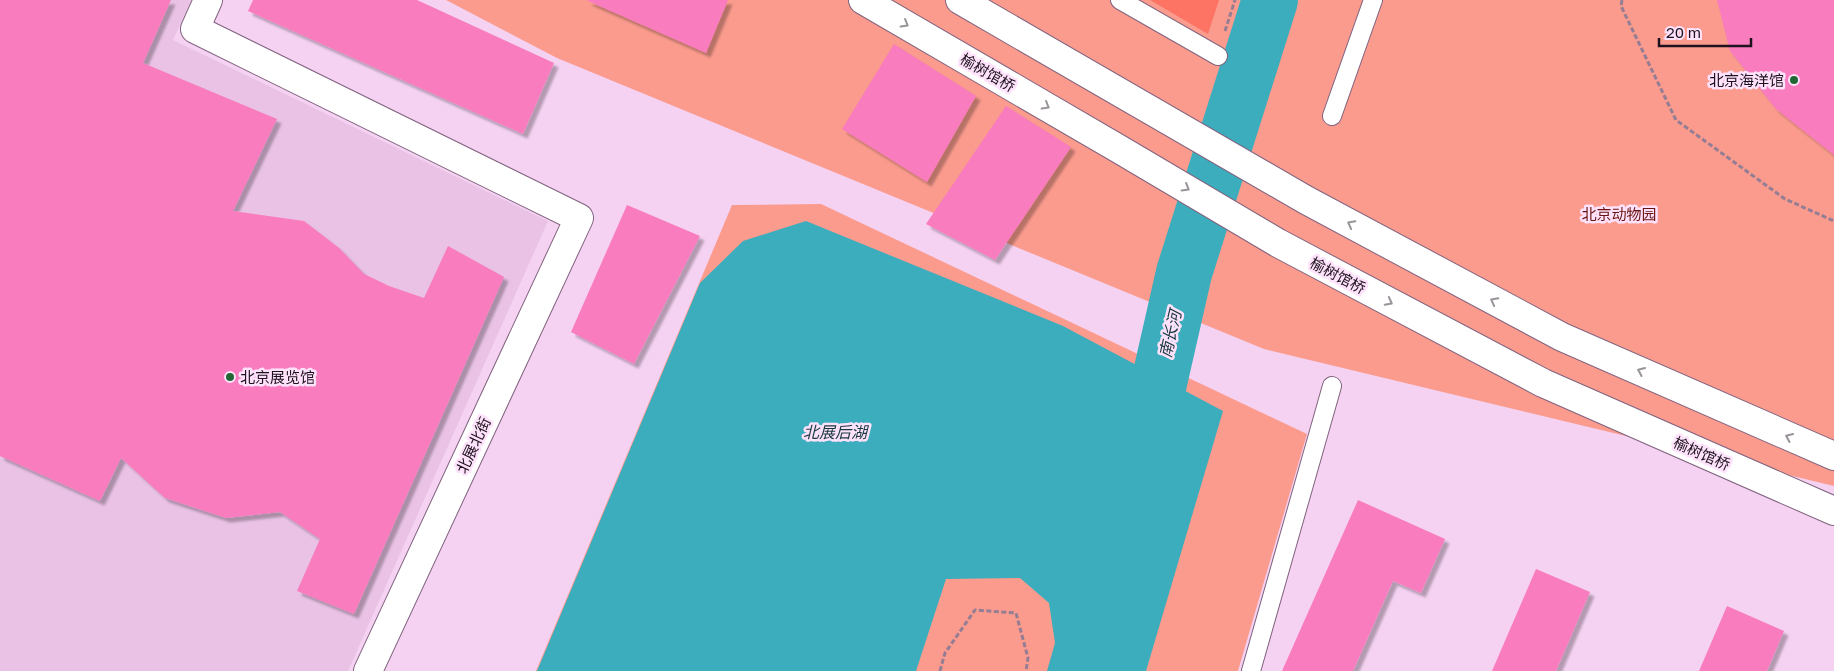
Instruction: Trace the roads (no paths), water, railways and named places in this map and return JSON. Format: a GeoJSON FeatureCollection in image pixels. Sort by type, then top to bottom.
{"type":"FeatureCollection","features":[{"type":"Feature","properties":{"kind":"main road","name":"北展北街"},"geometry":{"type":"LineString","coordinates":[[208,0],[195,29],[579,218],[368,671]]}},
{"type":"Feature","properties":{"kind":"main road","name":"榆树馆桥"},"geometry":{"type":"LineString","coordinates":[[863,0],[1278,243],[1543,383],[1834,511]]}},
{"type":"Feature","properties":{"kind":"main road"},"geometry":{"type":"LineString","coordinates":[[960,0],[1306,200],[1562,336],[1834,456]]}},
{"type":"Feature","properties":{"kind":"lane"},"geometry":{"type":"LineString","coordinates":[[1120,0],[1218,56]]}},
{"type":"Feature","properties":{"kind":"lane"},"geometry":{"type":"LineString","coordinates":[[1332,116],[1374,0]]}},
{"type":"Feature","properties":{"kind":"lane"},"geometry":{"type":"LineString","coordinates":[[1251,671],[1332,386]]}},
{"type":"Feature","properties":{"kind":"water","name":"北展后湖"},"geometry":{"type":"Polygon","coordinates":[[[806,221],[1063,326],[1223,411],[1146,671],[1047,671],[1055,643],[1049,603],[1020,578],[946,579],[916,671],[537,671],[700,283],[743,241],[806,221]]]}},
{"type":"Feature","properties":{"kind":"waterway","name":"南长河"},"geometry":{"type":"LineString","coordinates":[[1143,453],[1184,273],[1270,0]]}},
{"type":"Feature","properties":{"kind":"place","name":"北京海洋馆"},"geometry":{"type":"Point","coordinates":[1794,80]}},
{"type":"Feature","properties":{"kind":"place","name":"北京展览馆"},"geometry":{"type":"Point","coordinates":[230,377]}},
{"type":"Feature","properties":{"kind":"park label","name":"北京动物园"},"geometry":{"type":"Point","coordinates":[1619,214]}}]}
